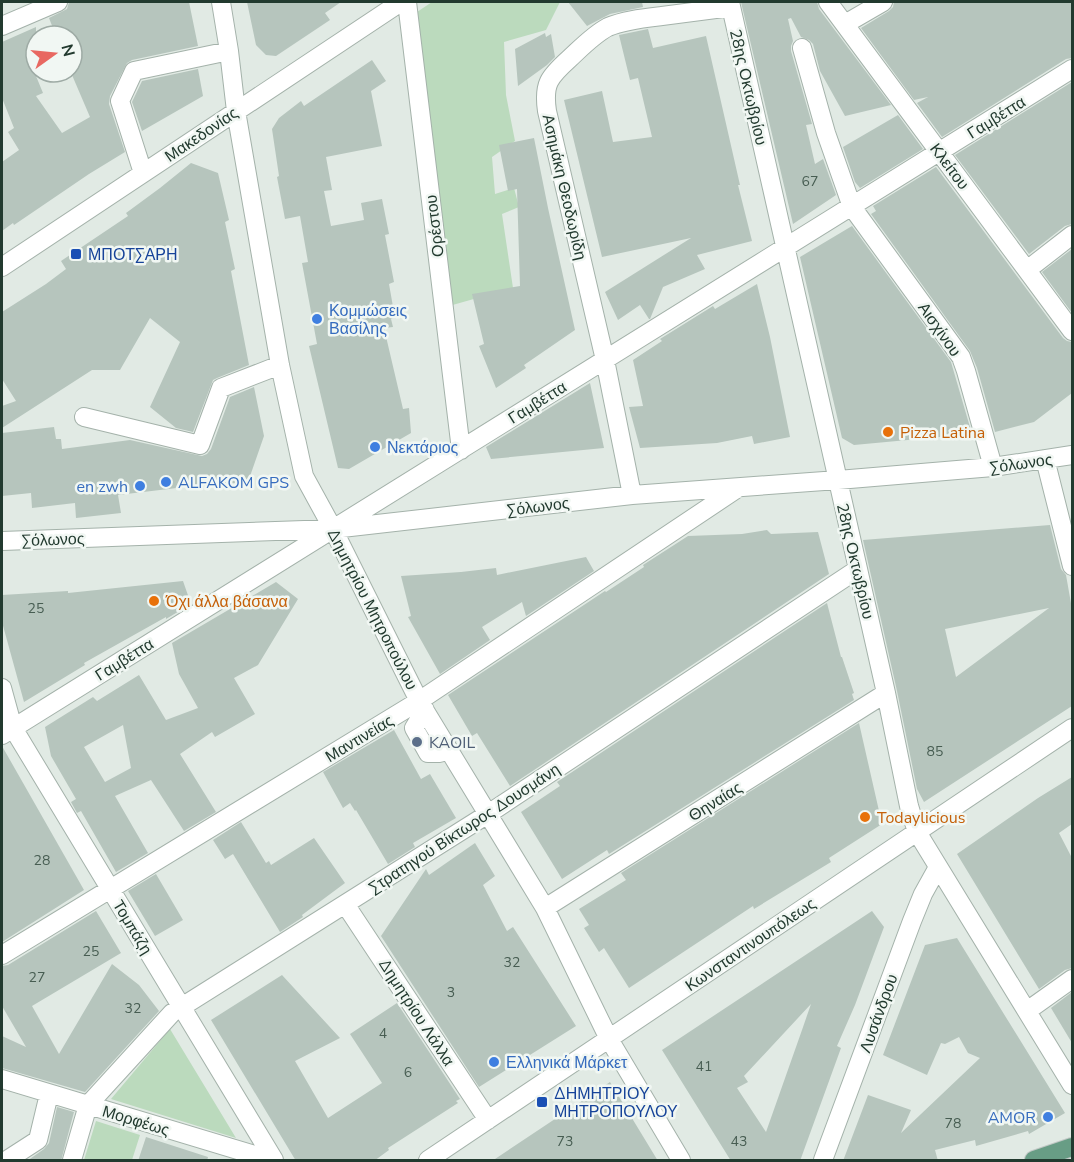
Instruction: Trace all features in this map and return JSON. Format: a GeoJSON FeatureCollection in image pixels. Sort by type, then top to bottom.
{"type":"FeatureCollection","features":[{"type":"Feature","properties":{"kind":"main road"},"geometry":{"type":"LineString","coordinates":[[1034,1161],[1072,1147]]}},
{"type":"Feature","properties":{"kind":"street"},"geometry":{"type":"LineString","coordinates":[[2,26],[58,2]]}},
{"type":"Feature","properties":{"kind":"street","name":"Δημητρίου Μητροπούλου"},"geometry":{"type":"LineString","coordinates":[[221,2],[230,51],[236,111],[280,365],[304,476],[422,705],[545,908],[609,1039],[681,1161]]}},
{"type":"Feature","properties":{"kind":"street","name":"Μακεδονίας"},"geometry":{"type":"LineString","coordinates":[[2,267],[400,2]]}},
{"type":"Feature","properties":{"kind":"street","name":"Ορέστου"},"geometry":{"type":"LineString","coordinates":[[407,2],[461,450]]}},
{"type":"Feature","properties":{"kind":"street","name":"Κλείτου"},"geometry":{"type":"LineString","coordinates":[[828,2],[1072,331]]}},
{"type":"Feature","properties":{"kind":"street"},"geometry":{"type":"LineString","coordinates":[[845,24],[883,2]]}},
{"type":"Feature","properties":{"kind":"street","name":"28ης Οκτωβρίου"},"geometry":{"type":"LineString","coordinates":[[730,4],[886,693],[909,806],[917,832],[1072,1085]]}},
{"type":"Feature","properties":{"kind":"street","name":"Ασημάκη Θεοδωρίδη"},"geometry":{"type":"LineString","coordinates":[[632,495],[605,360],[547,111],[546,89],[556,71],[607,28],[640,19],[730,4]]}},
{"type":"Feature","properties":{"kind":"street","name":"Αισχίνου"},"geometry":{"type":"LineString","coordinates":[[802,48],[826,133],[852,207],[961,357],[993,467]]}},
{"type":"Feature","properties":{"kind":"street"},"geometry":{"type":"LineString","coordinates":[[143,173],[120,100],[134,71],[230,51]]}},
{"type":"Feature","properties":{"kind":"street","name":"Γαμβέττα"},"geometry":{"type":"LineString","coordinates":[[8,732],[1072,69]]}},
{"type":"Feature","properties":{"kind":"street"},"geometry":{"type":"LineString","coordinates":[[1027,270],[1072,235]]}},
{"type":"Feature","properties":{"kind":"street"},"geometry":{"type":"LineString","coordinates":[[84,417],[200,446],[221,388],[280,365]]}},
{"type":"Feature","properties":{"kind":"street","name":"Σόλωνος"},"geometry":{"type":"LineString","coordinates":[[2,541],[333,530],[632,495],[993,467],[1072,455]]}},
{"type":"Feature","properties":{"kind":"street"},"geometry":{"type":"LineString","coordinates":[[1045,459],[1072,566]]}},
{"type":"Feature","properties":{"kind":"street","name":"Μαντινείας"},"geometry":{"type":"LineString","coordinates":[[2,955],[422,705],[739,487]]}},
{"type":"Feature","properties":{"kind":"street","name":"Στρατηγού Βίκτωρος Δουσμάνη"},"geometry":{"type":"LineString","coordinates":[[88,1105],[172,1013],[488,814],[858,569]]}},
{"type":"Feature","properties":{"kind":"street","name":"Τομπάζη"},"geometry":{"type":"LineString","coordinates":[[2,688],[8,732],[111,890],[272,1161]]}},
{"type":"Feature","properties":{"kind":"street","name":"Θηναίας"},"geometry":{"type":"LineString","coordinates":[[545,908],[886,693]]}},
{"type":"Feature","properties":{"kind":"street"},"geometry":{"type":"LineString","coordinates":[[422,705],[414,728],[428,753],[440,753]]}},
{"type":"Feature","properties":{"kind":"street","name":"Κωνσταντινουπόλεως"},"geometry":{"type":"LineString","coordinates":[[428,1161],[1072,728]]}},
{"type":"Feature","properties":{"kind":"street","name":"Λυσάνδρου"},"geometry":{"type":"LineString","coordinates":[[823,1161],[912,921],[923,894],[938,867]]}},
{"type":"Feature","properties":{"kind":"street","name":"Δημητρίου Λάλλα"},"geometry":{"type":"LineString","coordinates":[[345,904],[488,1120]]}},
{"type":"Feature","properties":{"kind":"street"},"geometry":{"type":"LineString","coordinates":[[1027,1011],[1072,980]]}},
{"type":"Feature","properties":{"kind":"street","name":"Μορφέως"},"geometry":{"type":"LineString","coordinates":[[2,1078],[272,1161]]}},
{"type":"Feature","properties":{"kind":"street"},"geometry":{"type":"LineString","coordinates":[[7,1161],[38,1140],[49,1094]]}},
{"type":"Feature","properties":{"kind":"street"},"geometry":{"type":"LineString","coordinates":[[72,1161],[88,1105]]}},
{"type":"Feature","properties":{"kind":"green space"},"geometry":{"type":"Polygon","coordinates":[[[432,2],[560,2],[546,30],[504,42],[506,95],[515,141],[492,157],[495,194],[514,188],[519,207],[502,214],[513,288],[449,306],[411,16],[432,2]]]}},
{"type":"Feature","properties":{"kind":"green space"},"geometry":{"type":"Polygon","coordinates":[[[170,1029],[236,1138],[111,1099],[170,1029]]]}},
{"type":"Feature","properties":{"kind":"green space"},"geometry":{"type":"Polygon","coordinates":[[[96,1121],[140,1135],[132,1160],[84,1160],[96,1121]]]}},
{"type":"Feature","properties":{"kind":"building"},"geometry":{"type":"Polygon","coordinates":[[[69,2],[189,2],[198,46],[127,63],[110,96],[109,104],[125,152],[2,231],[2,162],[19,150],[8,132],[14,128],[2,98],[2,42],[24,32],[24,84],[39,84],[43,93],[36,96],[62,133],[90,117],[76,84],[84,84],[84,24],[51,24],[49,18],[67,9],[69,2]]]}},
{"type":"Feature","properties":{"kind":"building"},"geometry":{"type":"Polygon","coordinates":[[[247,2],[341,2],[325,13],[330,20],[276,56],[266,55],[256,45],[247,2]]]}},
{"type":"Feature","properties":{"kind":"building"},"geometry":{"type":"Polygon","coordinates":[[[568,2],[642,2],[643,7],[610,14],[587,26],[568,2]]]}},
{"type":"Feature","properties":{"kind":"building"},"geometry":{"type":"Polygon","coordinates":[[[741,2],[817,2],[819,9],[891,105],[845,116],[820,71],[813,44],[801,37],[791,18],[788,19],[793,41],[791,51],[812,124],[806,125],[815,164],[823,159],[836,195],[793,224],[741,2]]]}},
{"type":"Feature","properties":{"kind":"building"},"geometry":{"type":"Polygon","coordinates":[[[894,2],[1072,2],[1072,58],[1066,59],[942,137],[917,103],[928,97],[914,100],[861,28],[889,11],[894,2]]]}},
{"type":"Feature","properties":{"kind":"building"},"geometry":{"type":"Polygon","coordinates":[[[648,29],[653,48],[706,36],[752,241],[697,255],[705,269],[663,287],[650,319],[640,305],[618,320],[605,292],[691,238],[602,257],[564,100],[602,91],[613,142],[652,137],[638,78],[630,80],[619,35],[648,29]]]}},
{"type":"Feature","properties":{"kind":"building"},"geometry":{"type":"Polygon","coordinates":[[[545,33],[546,37],[551,34],[555,57],[518,86],[515,49],[545,33]]]}},
{"type":"Feature","properties":{"kind":"building"},"geometry":{"type":"Polygon","coordinates":[[[372,60],[386,81],[371,91],[382,146],[326,157],[332,190],[324,191],[331,226],[364,220],[361,203],[382,199],[389,234],[385,235],[394,282],[389,284],[395,318],[391,319],[393,327],[384,328],[403,409],[409,408],[411,433],[349,469],[338,468],[309,346],[317,344],[302,263],[308,262],[300,216],[285,219],[277,177],[279,176],[272,129],[279,118],[301,101],[304,106],[372,60]]]}},
{"type":"Feature","properties":{"kind":"building"},"geometry":{"type":"Polygon","coordinates":[[[198,69],[203,96],[142,131],[132,102],[142,81],[198,69]]]}},
{"type":"Feature","properties":{"kind":"building"},"geometry":{"type":"Polygon","coordinates":[[[1072,82],[1072,224],[1065,226],[1029,254],[955,155],[1072,82]]]}},
{"type":"Feature","properties":{"kind":"building"},"geometry":{"type":"Polygon","coordinates":[[[898,115],[923,149],[860,188],[855,182],[843,147],[898,115]]]}},
{"type":"Feature","properties":{"kind":"building"},"geometry":{"type":"Polygon","coordinates":[[[534,138],[575,330],[524,365],[526,368],[496,388],[479,346],[484,344],[472,294],[520,286],[517,189],[508,191],[499,145],[534,138]]]}},
{"type":"Feature","properties":{"kind":"building"},"geometry":{"type":"Polygon","coordinates":[[[191,163],[218,173],[229,220],[225,222],[235,269],[231,271],[249,365],[213,380],[193,432],[176,428],[150,407],[180,342],[150,318],[120,370],[92,370],[2,428],[2,406],[16,401],[2,379],[2,312],[66,269],[61,261],[128,216],[126,213],[191,163]]]}},
{"type":"Feature","properties":{"kind":"building"},"geometry":{"type":"Polygon","coordinates":[[[936,167],[1063,338],[1072,342],[1072,393],[1034,422],[995,432],[970,351],[871,214],[876,211],[873,206],[936,167]]]}},
{"type":"Feature","properties":{"kind":"building"},"geometry":{"type":"Polygon","coordinates":[[[852,226],[951,362],[972,434],[854,445],[842,438],[800,257],[852,226]]]}},
{"type":"Feature","properties":{"kind":"building"},"geometry":{"type":"Polygon","coordinates":[[[1072,249],[1072,313],[1042,272],[1072,249]]]}},
{"type":"Feature","properties":{"kind":"building"},"geometry":{"type":"Polygon","coordinates":[[[757,284],[790,437],[754,444],[752,436],[717,443],[640,448],[629,407],[643,406],[633,360],[662,341],[660,339],[713,306],[715,309],[757,284]]]}},
{"type":"Feature","properties":{"kind":"building"},"geometry":{"type":"Polygon","coordinates":[[[590,383],[604,448],[491,459],[486,447],[590,383]]]}},
{"type":"Feature","properties":{"kind":"building"},"geometry":{"type":"Polygon","coordinates":[[[254,387],[264,436],[248,482],[118,495],[121,513],[76,518],[75,503],[32,508],[31,493],[2,496],[2,433],[54,427],[56,439],[61,439],[62,449],[130,440],[202,456],[211,449],[230,397],[254,387]]]}},
{"type":"Feature","properties":{"kind":"building"},"geometry":{"type":"Polygon","coordinates":[[[1050,525],[1061,569],[1066,575],[1072,609],[1072,706],[924,802],[917,789],[863,540],[1050,525]],[[1049,608],[945,629],[956,677],[1049,608]]]}},
{"type":"Feature","properties":{"kind":"building"},"geometry":{"type":"Polygon","coordinates":[[[767,530],[771,534],[818,532],[829,574],[510,786],[477,733],[472,736],[448,695],[688,536],[742,534],[767,530]]]}},
{"type":"Feature","properties":{"kind":"building"},"geometry":{"type":"Polygon","coordinates":[[[586,557],[594,571],[526,616],[522,602],[482,627],[490,640],[440,674],[408,617],[411,616],[401,576],[496,568],[497,575],[586,557]]]}},
{"type":"Feature","properties":{"kind":"building"},"geometry":{"type":"Polygon","coordinates":[[[183,581],[191,604],[84,663],[85,665],[24,702],[2,622],[2,595],[68,591],[68,593],[183,581]]]}},
{"type":"Feature","properties":{"kind":"building"},"geometry":{"type":"Polygon","coordinates":[[[276,582],[298,599],[258,665],[234,678],[255,714],[215,737],[212,732],[180,754],[216,812],[184,831],[151,780],[115,796],[148,853],[116,872],[81,811],[77,813],[71,802],[76,799],[51,756],[45,727],[93,697],[97,701],[139,675],[166,720],[198,708],[179,674],[172,643],[276,582]],[[123,725],[84,747],[105,782],[131,768],[123,725]]]}},
{"type":"Feature","properties":{"kind":"building"},"geometry":{"type":"Polygon","coordinates":[[[827,603],[841,657],[854,693],[852,694],[854,700],[609,854],[607,850],[562,879],[521,812],[560,786],[557,782],[827,603]]]}},
{"type":"Feature","properties":{"kind":"building"},"geometry":{"type":"Polygon","coordinates":[[[859,723],[882,824],[829,858],[831,862],[754,909],[753,906],[629,988],[604,948],[599,952],[584,928],[589,925],[579,909],[626,880],[621,873],[859,723]]]}},
{"type":"Feature","properties":{"kind":"building"},"geometry":{"type":"Polygon","coordinates":[[[394,730],[421,779],[430,774],[456,818],[413,843],[415,847],[388,864],[356,810],[350,803],[343,808],[323,772],[394,730]]]}},
{"type":"Feature","properties":{"kind":"building"},"geometry":{"type":"Polygon","coordinates":[[[2,746],[84,890],[2,942],[2,746]]]}},
{"type":"Feature","properties":{"kind":"building"},"geometry":{"type":"Polygon","coordinates":[[[1072,777],[1072,824],[1059,833],[1072,858],[1072,968],[1065,970],[1039,989],[957,854],[1072,777]]]}},
{"type":"Feature","properties":{"kind":"building"},"geometry":{"type":"Polygon","coordinates":[[[241,822],[266,863],[269,861],[271,865],[314,838],[345,883],[302,915],[303,917],[280,932],[233,854],[225,859],[213,840],[241,822]]]}},
{"type":"Feature","properties":{"kind":"building"},"geometry":{"type":"Polygon","coordinates":[[[475,843],[495,876],[483,885],[507,931],[513,927],[576,1026],[479,1087],[381,936],[426,869],[429,875],[475,843]]]}},
{"type":"Feature","properties":{"kind":"building"},"geometry":{"type":"Polygon","coordinates":[[[156,874],[183,920],[155,936],[128,891],[156,874]]]}},
{"type":"Feature","properties":{"kind":"building"},"geometry":{"type":"Polygon","coordinates":[[[96,911],[121,953],[32,1006],[59,1054],[112,964],[139,985],[159,1011],[85,1092],[2,1068],[2,1036],[26,1047],[2,1006],[2,966],[8,965],[96,911]]]}},
{"type":"Feature","properties":{"kind":"building"},"geometry":{"type":"Polygon","coordinates":[[[872,911],[884,927],[837,1046],[841,1048],[800,1161],[731,1161],[662,1050],[872,911]],[[811,1004],[744,1076],[748,1082],[737,1088],[766,1132],[811,1004]]]}},
{"type":"Feature","properties":{"kind":"building"},"geometry":{"type":"Polygon","coordinates":[[[957,938],[1065,1113],[1029,1134],[1028,1131],[976,1146],[975,1140],[935,1150],[938,1161],[843,1161],[868,1095],[911,1110],[901,1133],[980,1058],[968,1053],[959,1037],[945,1044],[941,1043],[927,1075],[883,1055],[925,945],[957,938]]]}},
{"type":"Feature","properties":{"kind":"building"},"geometry":{"type":"Polygon","coordinates":[[[282,975],[340,1038],[295,1061],[328,1118],[382,1083],[350,1034],[397,1003],[460,1099],[456,1101],[458,1103],[388,1148],[389,1150],[374,1161],[296,1161],[211,1020],[282,975]]]}},
{"type":"Feature","properties":{"kind":"building"},"geometry":{"type":"Polygon","coordinates":[[[1072,992],[1072,1043],[1051,1008],[1072,992]]]}},
{"type":"Feature","properties":{"kind":"building"},"geometry":{"type":"Polygon","coordinates":[[[610,1082],[658,1161],[492,1161],[567,1111],[610,1082]]]}},
{"type":"Feature","properties":{"kind":"building"},"geometry":{"type":"Polygon","coordinates":[[[57,1107],[74,1112],[61,1161],[27,1161],[49,1143],[57,1107]]]}},
{"type":"Feature","properties":{"kind":"building"},"geometry":{"type":"Polygon","coordinates":[[[146,1137],[208,1157],[207,1161],[138,1161],[146,1137]]]}},
{"type":"Feature","properties":{"kind":"place","name":"ΜΠΟΤΣΑΡΗ"},"geometry":{"type":"Point","coordinates":[76,254]}},
{"type":"Feature","properties":{"kind":"place","name":"Κομμώσεις Βασίλης"},"geometry":{"type":"Point","coordinates":[317,319]}},
{"type":"Feature","properties":{"kind":"place","name":"Pizza Latina"},"geometry":{"type":"Point","coordinates":[888,432]}},
{"type":"Feature","properties":{"kind":"place","name":"Νεκτάριος"},"geometry":{"type":"Point","coordinates":[375,447]}},
{"type":"Feature","properties":{"kind":"place","name":"ALFAKOM GPS"},"geometry":{"type":"Point","coordinates":[166,482]}},
{"type":"Feature","properties":{"kind":"place","name":"en zwh"},"geometry":{"type":"Point","coordinates":[140,486]}},
{"type":"Feature","properties":{"kind":"place","name":"Όχι άλλα βάσανα"},"geometry":{"type":"Point","coordinates":[154,601]}},
{"type":"Feature","properties":{"kind":"place","name":"KAOIL"},"geometry":{"type":"Point","coordinates":[417,742]}},
{"type":"Feature","properties":{"kind":"place","name":"Todaylicious"},"geometry":{"type":"Point","coordinates":[865,817]}},
{"type":"Feature","properties":{"kind":"place","name":"Ελληνικά Μάρκετ"},"geometry":{"type":"Point","coordinates":[494,1062]}},
{"type":"Feature","properties":{"kind":"place","name":"ΔΗΜΗΤΡΙΟΥ ΜΗΤΡΟΠΟΥΛΟΥ"},"geometry":{"type":"Point","coordinates":[542,1102]}},
{"type":"Feature","properties":{"kind":"place","name":"AMOR"},"geometry":{"type":"Point","coordinates":[1048,1117]}}]}
